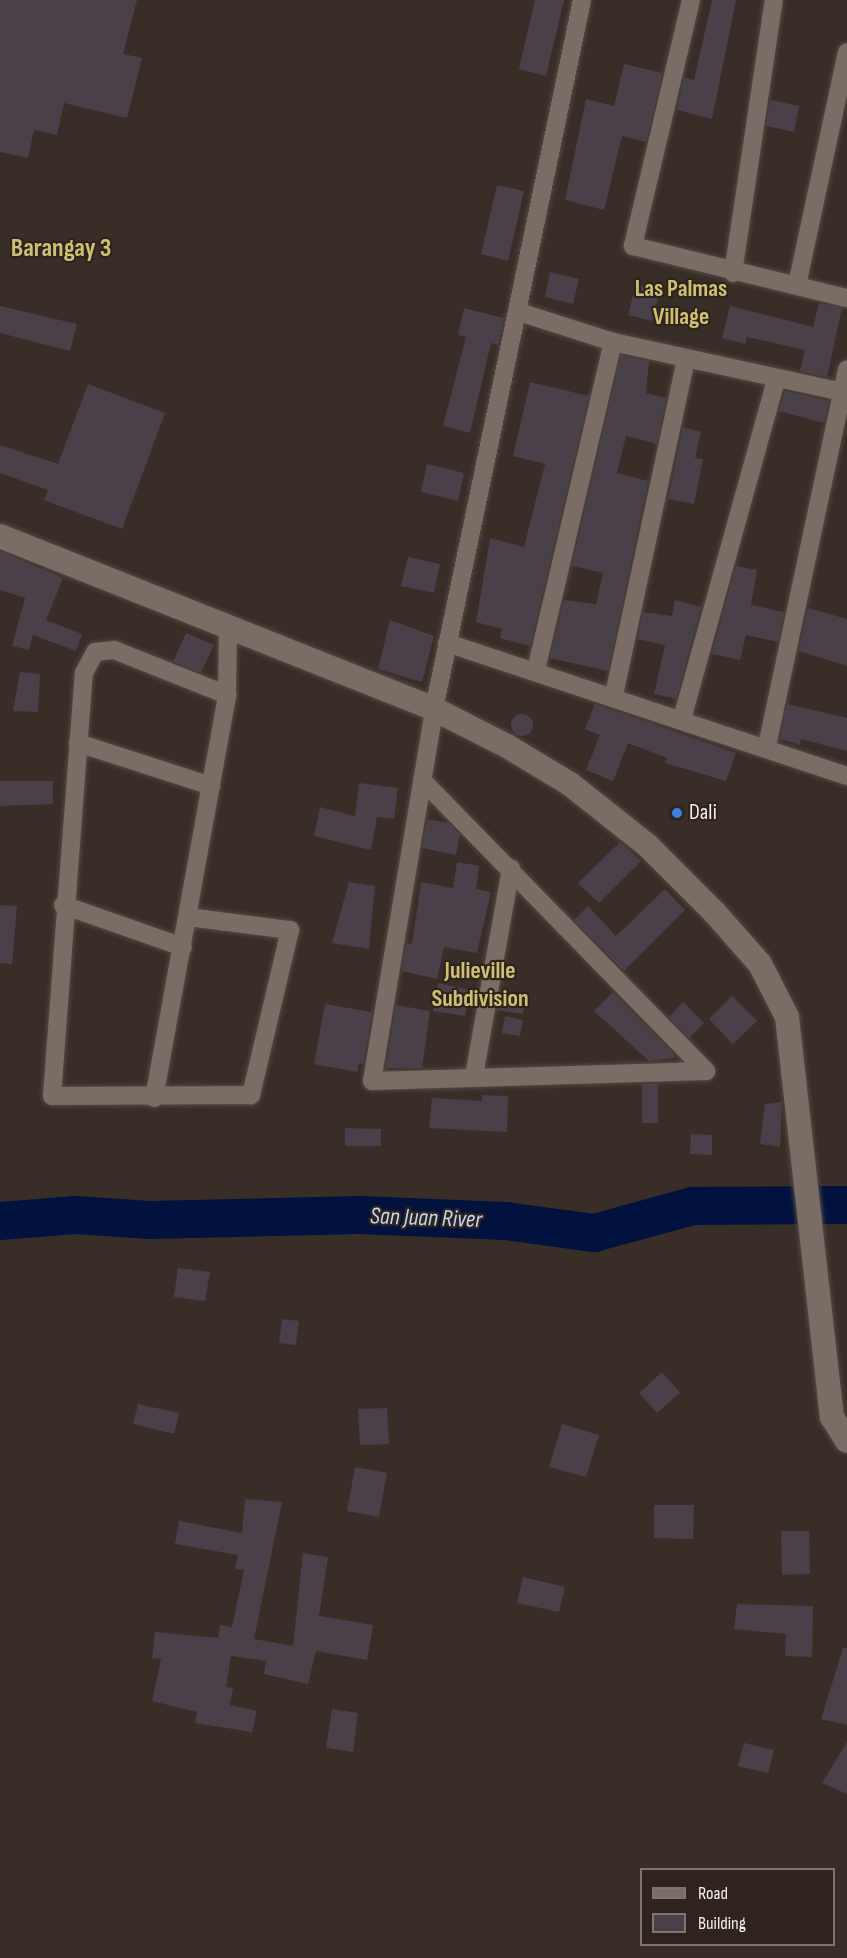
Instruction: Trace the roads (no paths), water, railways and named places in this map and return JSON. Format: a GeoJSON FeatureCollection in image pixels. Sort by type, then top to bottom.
{"type":"FeatureCollection","features":[{"type":"Feature","properties":{"kind":"main road"},"geometry":{"type":"LineString","coordinates":[[0,536],[434,709],[570,784],[647,845],[760,964],[787,1017],[832,1417],[847,1441]]}},
{"type":"Feature","properties":{"kind":"street"},"geometry":{"type":"LineString","coordinates":[[422,780],[511,868],[705,1071],[474,1076],[372,1081],[422,780],[434,709],[519,312],[582,0]]}},
{"type":"Feature","properties":{"kind":"street"},"geometry":{"type":"LineString","coordinates":[[691,0],[633,246],[733,273],[797,285],[847,298]]}},
{"type":"Feature","properties":{"kind":"street"},"geometry":{"type":"LineString","coordinates":[[733,273],[774,0]]}},
{"type":"Feature","properties":{"kind":"street"},"geometry":{"type":"LineString","coordinates":[[797,285],[847,52]]}},
{"type":"Feature","properties":{"kind":"street"},"geometry":{"type":"LineString","coordinates":[[519,312],[613,342],[776,380],[844,393]]}},
{"type":"Feature","properties":{"kind":"street"},"geometry":{"type":"LineString","coordinates":[[536,670],[613,342]]}},
{"type":"Feature","properties":{"kind":"street"},"geometry":{"type":"LineString","coordinates":[[614,695],[686,360]]}},
{"type":"Feature","properties":{"kind":"street"},"geometry":{"type":"LineString","coordinates":[[767,747],[844,393],[847,369]]}},
{"type":"Feature","properties":{"kind":"street"},"geometry":{"type":"LineString","coordinates":[[682,719],[776,380]]}},
{"type":"Feature","properties":{"kind":"street"},"geometry":{"type":"LineString","coordinates":[[154,1098],[183,947],[226,695],[228,627]]}},
{"type":"Feature","properties":{"kind":"street"},"geometry":{"type":"LineString","coordinates":[[447,643],[614,695],[847,776]]}},
{"type":"Feature","properties":{"kind":"street"},"geometry":{"type":"LineString","coordinates":[[188,917],[290,930],[251,1095],[154,1098],[52,1096],[63,905],[84,673],[94,652],[114,650],[226,695]]}},
{"type":"Feature","properties":{"kind":"street"},"geometry":{"type":"LineString","coordinates":[[78,743],[211,786]]}},
{"type":"Feature","properties":{"kind":"street"},"geometry":{"type":"LineString","coordinates":[[474,1076],[511,868]]}},
{"type":"Feature","properties":{"kind":"street"},"geometry":{"type":"LineString","coordinates":[[63,905],[183,947]]}},
{"type":"Feature","properties":{"kind":"waterway","name":"San Juan River"},"geometry":{"type":"LineString","coordinates":[[0,1221],[75,1215],[150,1220],[359,1215],[506,1221],[594,1233],[693,1206],[847,1205]]}},
{"type":"Feature","properties":{"kind":"place","name":"Dali"},"geometry":{"type":"Point","coordinates":[677,813]}},
{"type":"Feature","properties":{"kind":"district","name":"Barangay 3"},"geometry":{"type":"Point","coordinates":[61,249]}},
{"type":"Feature","properties":{"kind":"district","name":"Las Palmas Village"},"geometry":{"type":"Point","coordinates":[681,303]}},
{"type":"Feature","properties":{"kind":"district","name":"Julieville Subdivision"},"geometry":{"type":"Point","coordinates":[480,985]}}]}
